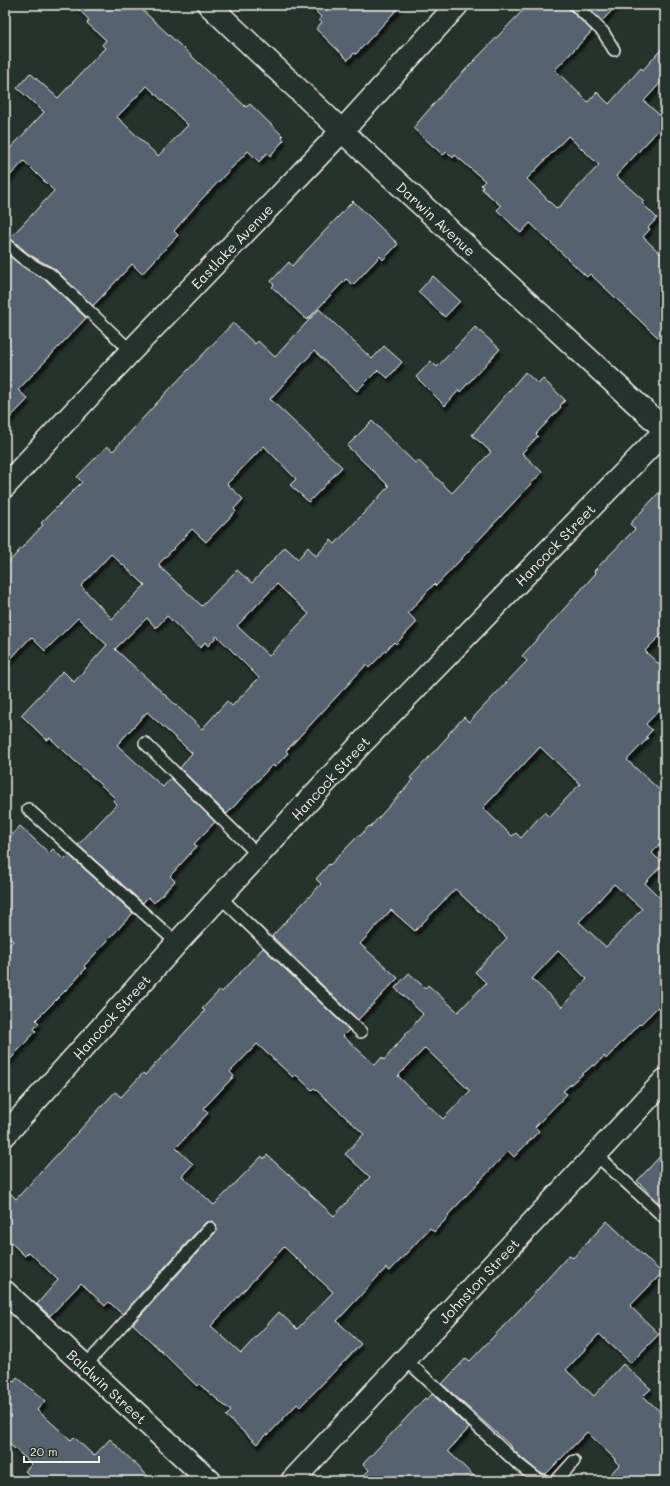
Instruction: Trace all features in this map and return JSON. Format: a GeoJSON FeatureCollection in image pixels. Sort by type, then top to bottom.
{"type":"FeatureCollection","features":[{"type":"Feature","properties":{"kind":"street","name":"Darwin Avenue"},"geometry":{"type":"LineString","coordinates":[[209,5],[342,131],[665,430]]}},
{"type":"Feature","properties":{"kind":"street","name":"Eastlake Avenue"},"geometry":{"type":"LineString","coordinates":[[5,486],[131,350],[342,131],[457,5]]}},
{"type":"Feature","properties":{"kind":"street","name":"Hancock Street"},"geometry":{"type":"LineString","coordinates":[[5,1135],[177,943],[361,744],[665,430]]}},
{"type":"Feature","properties":{"kind":"street","name":"Johnston Street"},"geometry":{"type":"LineString","coordinates":[[292,1481],[665,1080]]}},
{"type":"Feature","properties":{"kind":"street","name":"Baldwin Street"},"geometry":{"type":"LineString","coordinates":[[5,1292],[210,1481]]}},
{"type":"Feature","properties":{"kind":"lane"},"geometry":{"type":"LineString","coordinates":[[576,5],[603,32],[614,50]]}},
{"type":"Feature","properties":{"kind":"lane"},"geometry":{"type":"LineString","coordinates":[[5,242],[35,268],[50,274],[131,350]]}},
{"type":"Feature","properties":{"kind":"lane"},"geometry":{"type":"LineString","coordinates":[[145,743],[258,855]]}},
{"type":"Feature","properties":{"kind":"lane"},"geometry":{"type":"LineString","coordinates":[[28,809],[177,943]]}},
{"type":"Feature","properties":{"kind":"lane"},"geometry":{"type":"LineString","coordinates":[[220,897],[361,1032]]}},
{"type":"Feature","properties":{"kind":"lane"},"geometry":{"type":"LineString","coordinates":[[595,1154],[665,1218]]}},
{"type":"Feature","properties":{"kind":"lane"},"geometry":{"type":"LineString","coordinates":[[85,1366],[210,1228]]}},
{"type":"Feature","properties":{"kind":"lane"},"geometry":{"type":"LineString","coordinates":[[405,1359],[518,1464],[537,1479],[544,1481]]}},
{"type":"Feature","properties":{"kind":"lane"},"geometry":{"type":"LineString","coordinates":[[556,1481],[574,1461]]}},
{"type":"Feature","properties":{"kind":"building"},"geometry":{"type":"Polygon","coordinates":[[[74,5],[137,5],[246,107],[250,104],[283,136],[282,137],[284,140],[270,156],[267,153],[259,162],[248,151],[199,202],[174,231],[178,235],[142,274],[132,264],[93,306],[55,269],[30,255],[10,238],[54,191],[24,161],[5,181],[5,154],[44,112],[17,88],[30,73],[58,98],[105,48],[102,45],[106,40],[87,23],[89,20],[74,5]],[[147,86],[117,117],[158,156],[188,125],[147,86]]]}},
{"type":"Feature","properties":{"kind":"building"},"geometry":{"type":"Polygon","coordinates":[[[309,5],[401,5],[356,54],[354,53],[348,60],[316,29],[322,22],[319,20],[321,17],[309,5]]]}},
{"type":"Feature","properties":{"kind":"building"},"geometry":{"type":"Polygon","coordinates":[[[528,5],[568,5],[570,10],[592,31],[555,70],[588,102],[597,92],[609,104],[641,68],[643,70],[665,45],[665,78],[644,101],[665,120],[665,123],[616,176],[644,201],[642,203],[657,218],[648,228],[650,229],[643,237],[665,258],[665,344],[590,274],[587,277],[530,223],[521,233],[497,210],[501,206],[482,189],[483,187],[481,185],[485,181],[455,155],[453,158],[447,152],[443,155],[413,128],[446,90],[528,5]],[[568,136],[527,179],[557,209],[599,165],[568,136]]]}},
{"type":"Feature","properties":{"kind":"building"},"geometry":{"type":"Polygon","coordinates":[[[585,5],[617,5],[602,21],[585,5]]]}},
{"type":"Feature","properties":{"kind":"building"},"geometry":{"type":"Polygon","coordinates":[[[353,201],[398,244],[383,260],[380,256],[353,285],[346,279],[307,320],[272,287],[274,285],[271,281],[289,262],[292,266],[353,201]]]}},
{"type":"Feature","properties":{"kind":"building"},"geometry":{"type":"Polygon","coordinates":[[[5,252],[28,270],[46,280],[86,318],[18,390],[28,399],[5,423],[5,252]]]}},
{"type":"Feature","properties":{"kind":"building"},"geometry":{"type":"Polygon","coordinates":[[[433,276],[460,301],[445,317],[418,292],[433,276]]]}},
{"type":"Feature","properties":{"kind":"building"},"geometry":{"type":"Polygon","coordinates":[[[319,309],[372,359],[384,346],[402,362],[388,378],[378,370],[357,391],[314,351],[270,399],[342,467],[309,502],[290,485],[296,479],[264,446],[227,484],[243,499],[234,509],[236,511],[206,542],[192,529],[158,565],[202,606],[237,570],[252,583],[285,547],[298,559],[308,547],[316,556],[331,540],[335,544],[389,486],[347,446],[372,421],[415,463],[418,460],[452,493],[491,452],[472,435],[525,372],[538,384],[543,379],[565,400],[560,406],[561,407],[536,434],[538,436],[522,453],[542,472],[436,586],[434,584],[408,613],[417,622],[396,644],[394,642],[369,668],[366,665],[286,751],[288,753],[275,767],[272,765],[227,814],[180,768],[192,753],[147,712],[117,745],[163,787],[171,778],[215,822],[194,844],[197,846],[170,876],[175,881],[154,903],[148,897],[143,903],[78,845],[117,804],[113,801],[115,798],[50,738],[47,740],[21,715],[63,671],[74,682],[107,645],[78,618],[45,651],[31,637],[5,665],[5,566],[43,525],[41,523],[82,482],[77,477],[107,446],[113,451],[233,323],[255,344],[258,341],[275,357],[319,309]],[[111,554],[81,586],[112,619],[145,585],[111,554]],[[277,584],[237,626],[269,656],[309,614],[277,584]],[[167,616],[156,628],[147,618],[115,649],[202,729],[227,701],[232,706],[259,678],[217,636],[208,646],[205,642],[200,648],[167,616]]]}},
{"type":"Feature","properties":{"kind":"building"},"geometry":{"type":"Polygon","coordinates":[[[475,327],[500,349],[445,406],[416,377],[431,361],[437,367],[475,327]]]}},
{"type":"Feature","properties":{"kind":"building"},"geometry":{"type":"Polygon","coordinates":[[[665,486],[665,631],[645,651],[665,670],[665,704],[646,724],[652,730],[646,737],[648,738],[627,760],[665,795],[665,838],[652,853],[663,864],[645,883],[665,903],[665,1000],[640,1025],[639,1024],[606,1059],[604,1056],[595,1066],[593,1065],[563,1091],[567,1094],[535,1127],[539,1131],[514,1157],[508,1151],[434,1232],[430,1228],[390,1271],[386,1268],[337,1321],[361,1344],[300,1407],[297,1404],[268,1435],[266,1434],[257,1444],[226,1416],[231,1411],[199,1384],[197,1386],[133,1324],[215,1233],[217,1229],[215,1223],[211,1221],[205,1223],[122,1314],[109,1302],[105,1306],[81,1283],[50,1316],[37,1304],[58,1280],[29,1252],[25,1256],[5,1237],[5,1188],[16,1199],[115,1092],[121,1097],[143,1073],[145,1075],[205,1011],[202,1009],[220,990],[222,992],[263,948],[349,1030],[343,1036],[375,1065],[382,1057],[384,1060],[423,1014],[395,988],[409,973],[425,988],[428,985],[458,1012],[486,983],[475,972],[507,938],[455,889],[415,931],[391,910],[360,944],[398,978],[358,1020],[272,936],[321,884],[316,879],[329,864],[330,865],[359,835],[360,836],[369,826],[370,827],[413,780],[410,778],[449,735],[448,734],[464,717],[469,722],[527,661],[522,656],[596,573],[594,571],[635,529],[630,524],[665,486]],[[540,747],[483,808],[512,836],[516,833],[521,838],[544,812],[549,817],[580,784],[540,747]],[[614,884],[579,922],[606,947],[642,909],[614,884]],[[558,951],[532,979],[562,1007],[587,979],[558,951]],[[257,1044],[230,1072],[234,1076],[204,1108],[208,1113],[176,1148],[193,1164],[182,1176],[214,1205],[262,1156],[264,1159],[267,1155],[334,1216],[370,1177],[345,1154],[364,1134],[314,1088],[312,1090],[296,1075],[293,1077],[257,1044]],[[425,1048],[398,1076],[443,1119],[470,1091],[425,1048]],[[284,1247],[211,1326],[241,1353],[279,1312],[297,1329],[333,1292],[284,1247]]]}},
{"type":"Feature","properties":{"kind":"building"},"geometry":{"type":"Polygon","coordinates":[[[20,826],[49,853],[53,849],[64,860],[69,855],[133,913],[84,966],[86,968],[75,981],[36,1020],[39,1023],[34,1029],[36,1031],[5,1065],[5,950],[13,941],[5,934],[5,843],[20,826]]]}},
{"type":"Feature","properties":{"kind":"building"},"geometry":{"type":"Polygon","coordinates":[[[665,1151],[665,1208],[637,1181],[665,1151]]]}},
{"type":"Feature","properties":{"kind":"building"},"geometry":{"type":"Polygon","coordinates":[[[607,1221],[662,1273],[630,1306],[659,1334],[631,1363],[599,1334],[566,1370],[594,1396],[623,1364],[651,1389],[643,1396],[665,1416],[665,1481],[604,1481],[619,1465],[614,1460],[615,1459],[587,1432],[546,1474],[540,1473],[442,1384],[466,1358],[470,1361],[569,1255],[573,1258],[607,1221]]]}},
{"type":"Feature","properties":{"kind":"building"},"geometry":{"type":"Polygon","coordinates":[[[5,1375],[14,1382],[17,1377],[45,1401],[37,1410],[71,1440],[74,1437],[94,1456],[110,1439],[153,1481],[35,1481],[25,1471],[32,1464],[5,1440],[5,1375]]]}},
{"type":"Feature","properties":{"kind":"building"},"geometry":{"type":"Polygon","coordinates":[[[432,1394],[469,1428],[448,1451],[479,1481],[358,1481],[369,1470],[363,1464],[425,1398],[427,1400],[432,1394]]]}}]}
